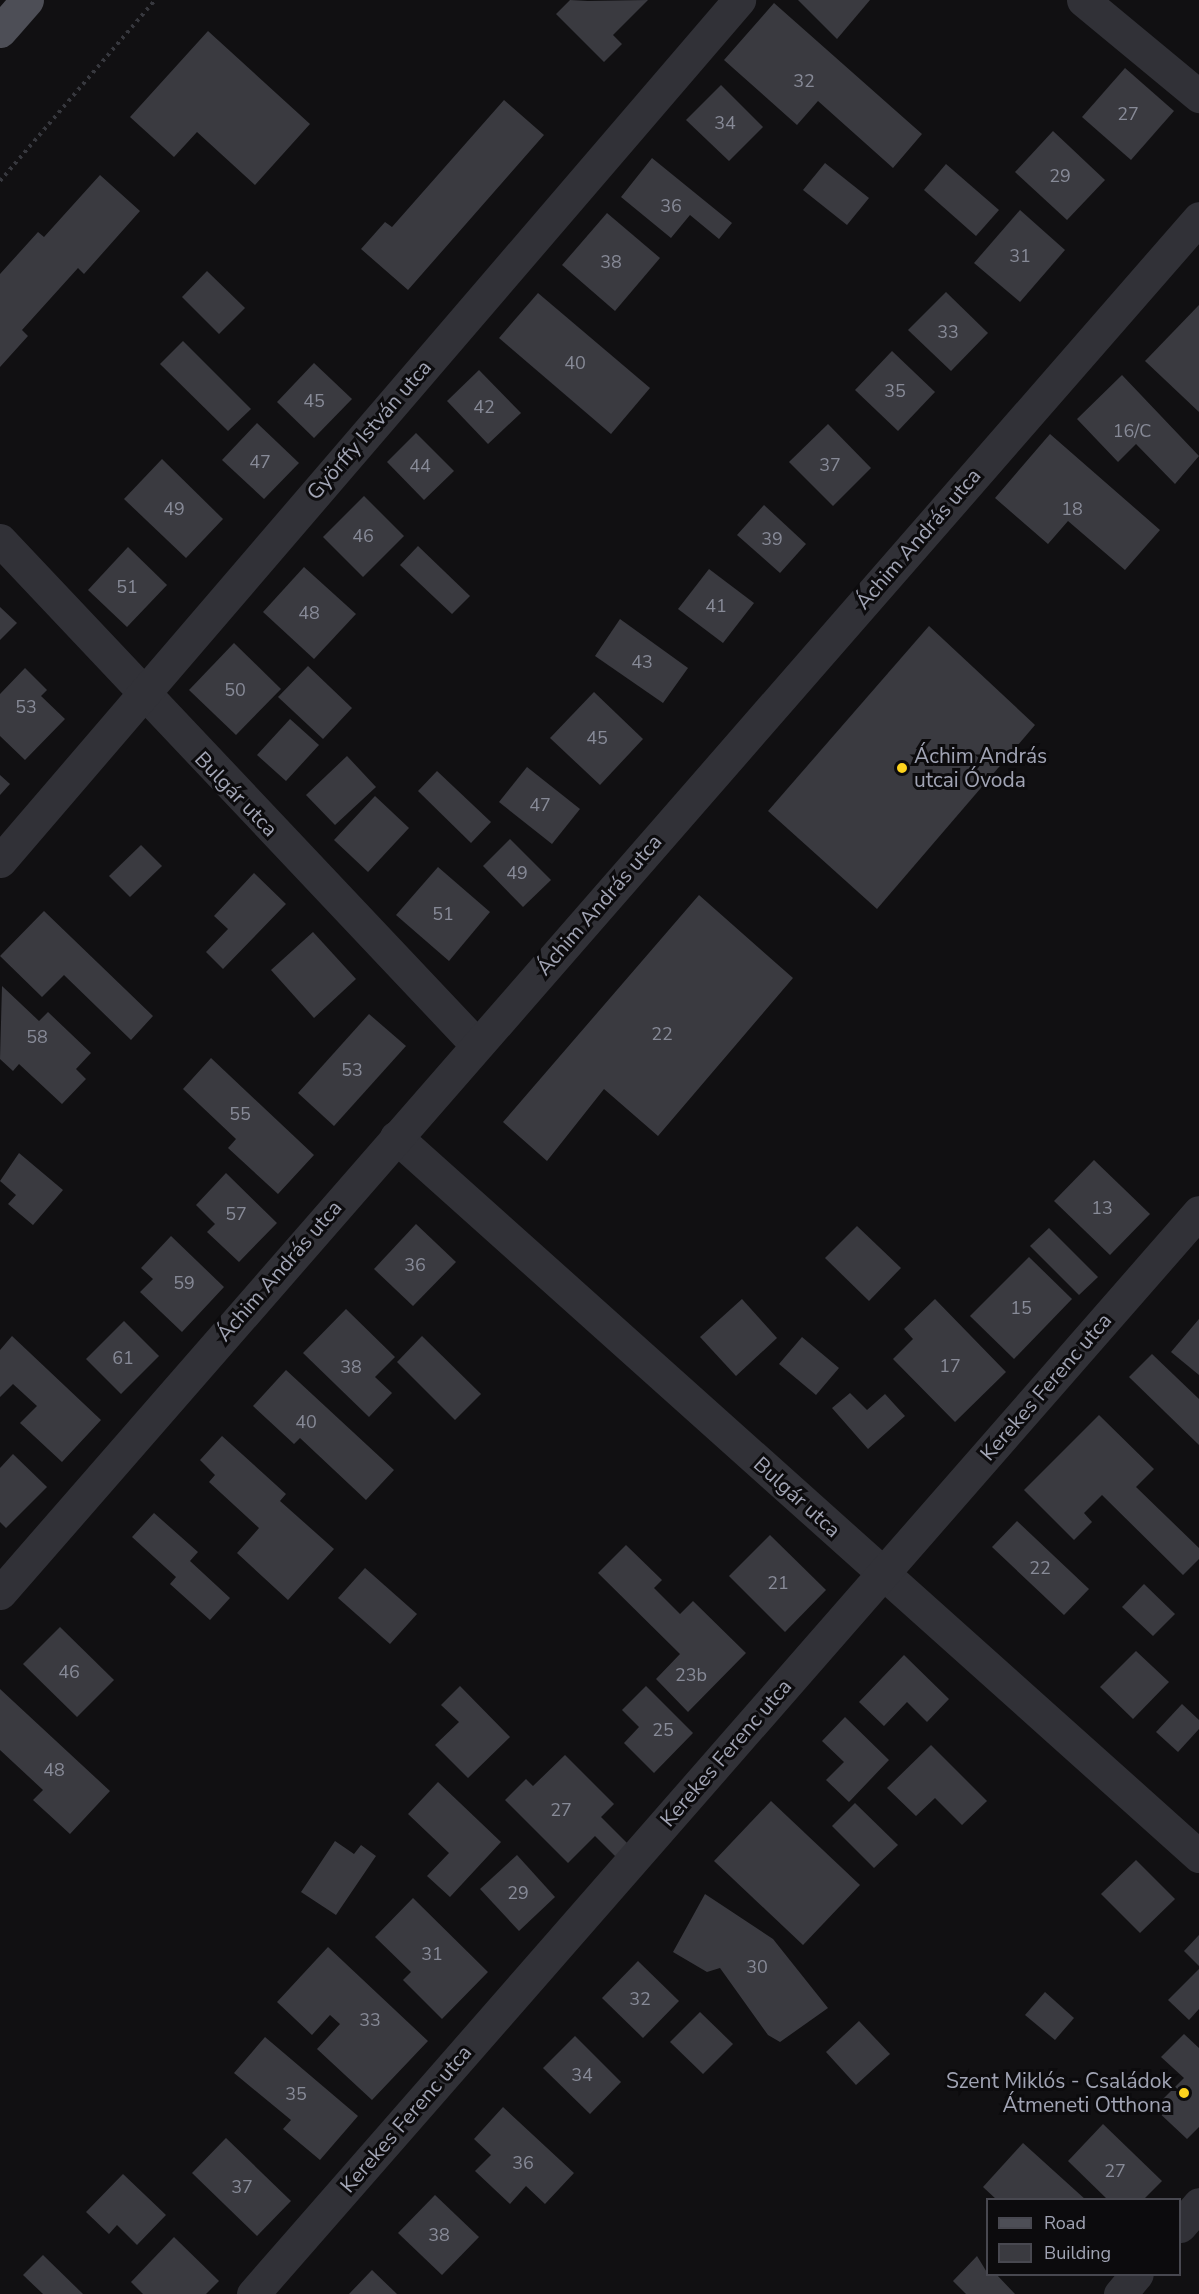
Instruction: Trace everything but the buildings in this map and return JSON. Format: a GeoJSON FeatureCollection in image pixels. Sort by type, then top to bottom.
{"type":"FeatureCollection","features":[{"type":"Feature","properties":{"kind":"main road"},"geometry":{"type":"LineString","coordinates":[[0,31],[27,0]]}},
{"type":"Feature","properties":{"kind":"street","name":"Györffy István utca"},"geometry":{"type":"LineString","coordinates":[[0,861],[739,0]]}},
{"type":"Feature","properties":{"kind":"street"},"geometry":{"type":"LineString","coordinates":[[1083,0],[1199,96]]}},
{"type":"Feature","properties":{"kind":"street","name":"Áchim András utca"},"geometry":{"type":"LineString","coordinates":[[0,1593],[476,1044],[1199,218]]}},
{"type":"Feature","properties":{"kind":"street","name":"Bulgár utca"},"geometry":{"type":"LineString","coordinates":[[0,540],[141,695],[476,1044]]}},
{"type":"Feature","properties":{"kind":"street","name":"Bulgár utca"},"geometry":{"type":"LineString","coordinates":[[396,1137],[1199,1856]]}},
{"type":"Feature","properties":{"kind":"street","name":"Kerekes Ferenc utca"},"geometry":{"type":"LineString","coordinates":[[254,2294],[1199,1212]]}},
{"type":"Feature","properties":{"kind":"street"},"geometry":{"type":"LineString","coordinates":[[1181,2224],[1199,2204]]}},
{"type":"Feature","properties":{"kind":"street"},"geometry":{"type":"LineString","coordinates":[[1120,2294],[1135,2276]]}},
{"type":"Feature","properties":{"kind":"path"},"geometry":{"type":"LineString","coordinates":[[0,181],[155,0]]}},
{"type":"Feature","properties":{"kind":"place","name":"Áchim András utcai Óvoda"},"geometry":{"type":"Point","coordinates":[902,768]}},
{"type":"Feature","properties":{"kind":"place","name":"Szent Miklós - Családok Átmeneti Otthona"},"geometry":{"type":"Point","coordinates":[1184,2093]}}]}
